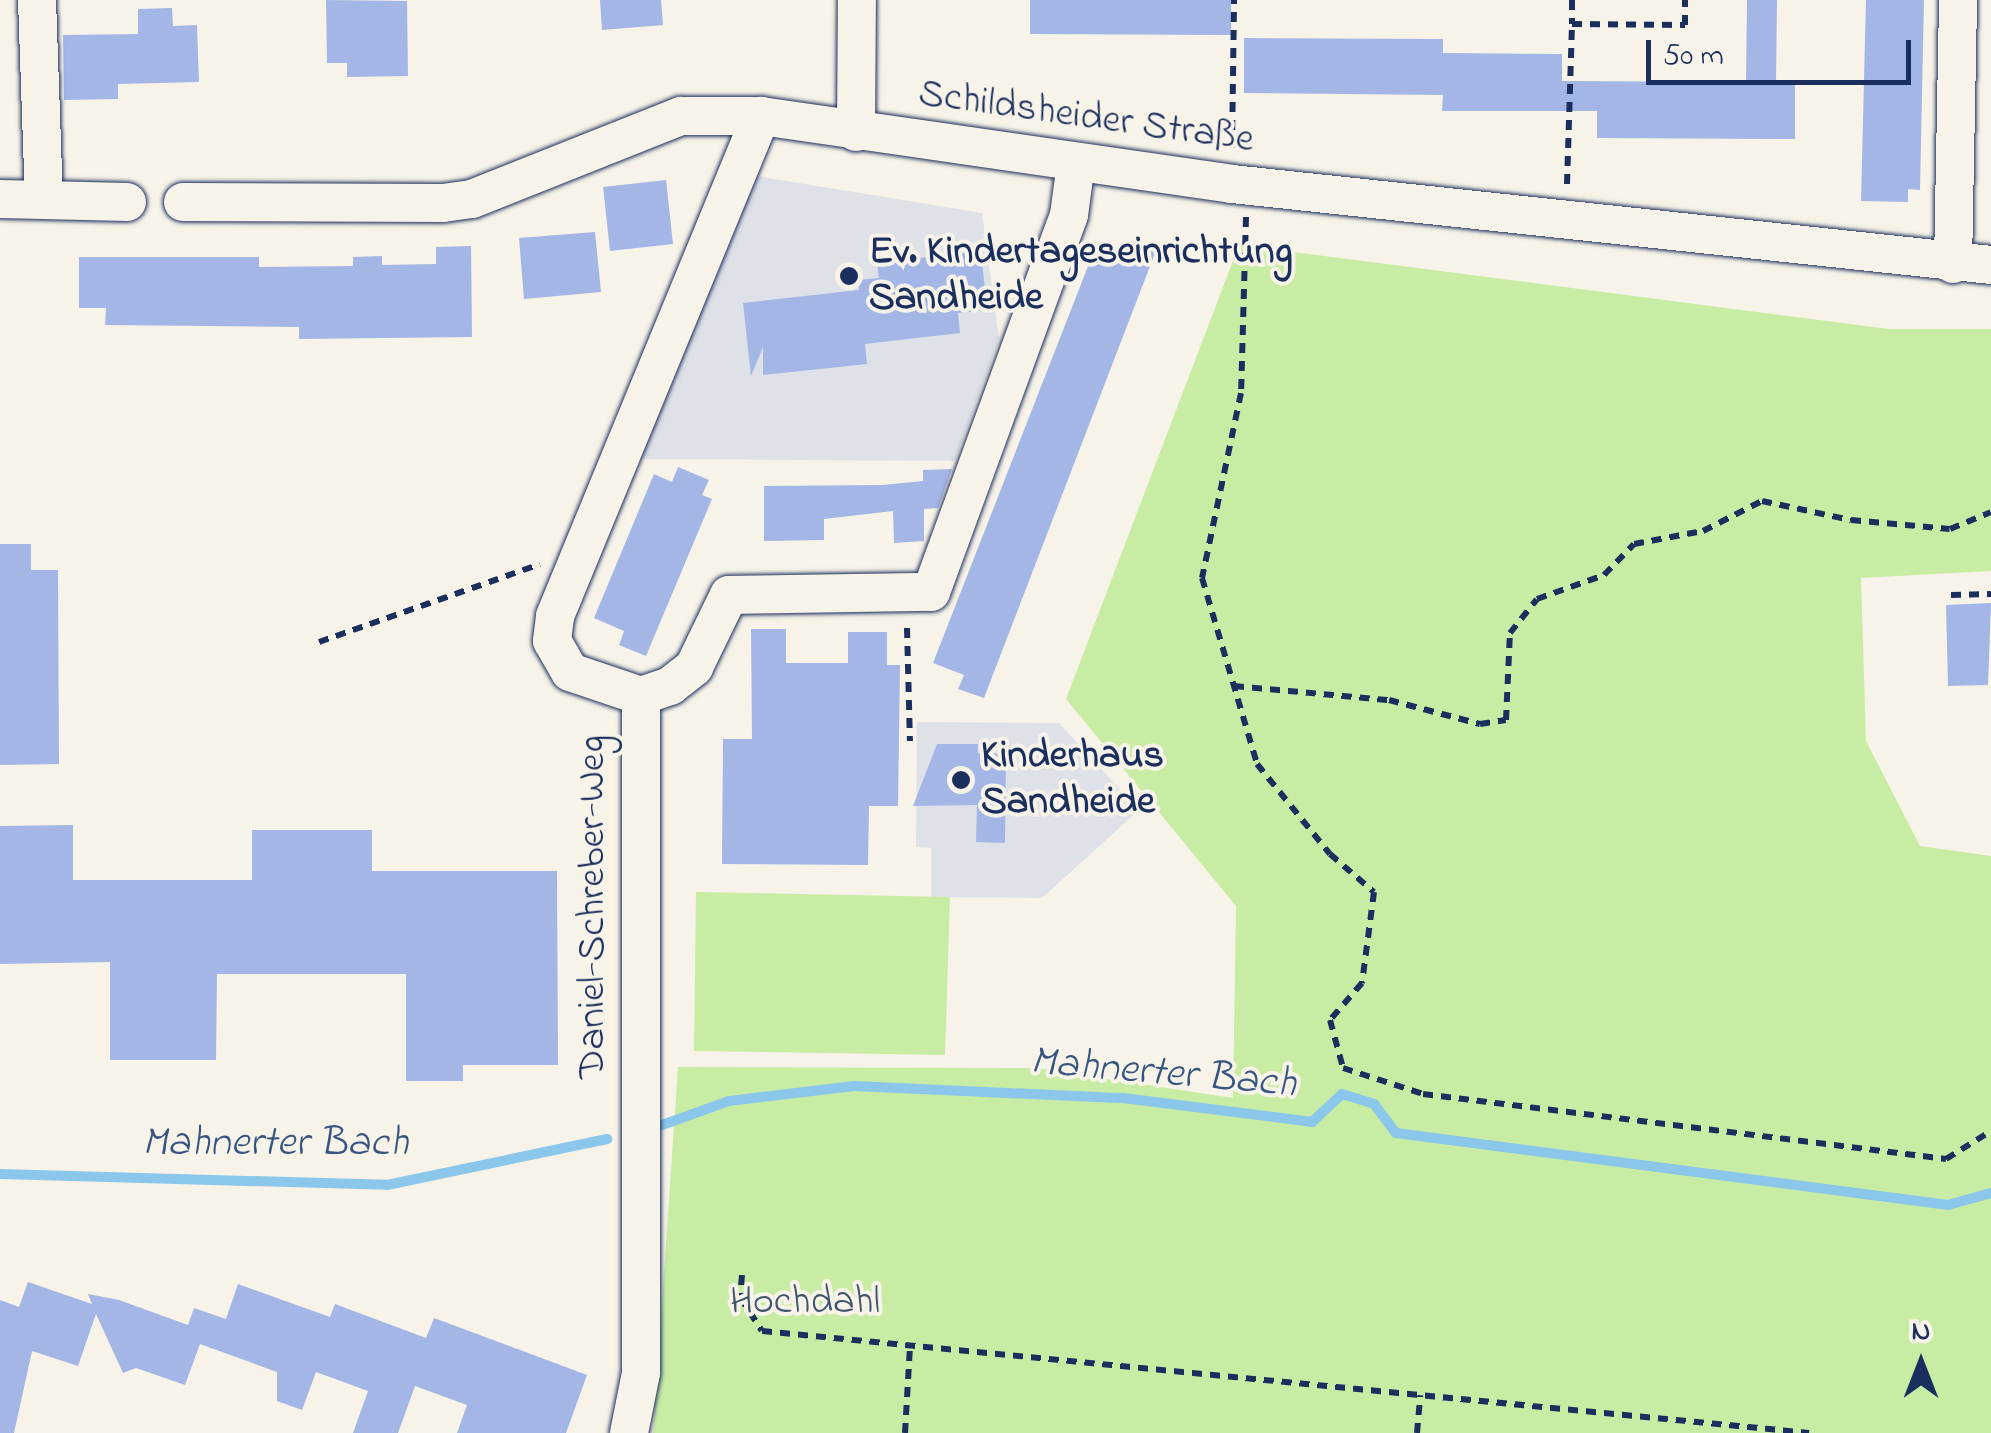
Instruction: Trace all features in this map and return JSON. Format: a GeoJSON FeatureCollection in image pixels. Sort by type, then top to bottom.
{"type":"FeatureCollection","features":[{"type":"Feature","properties":{"kind":"street"},"geometry":{"type":"LineString","coordinates":[[37,0],[44,200]]}},
{"type":"Feature","properties":{"kind":"street"},"geometry":{"type":"LineString","coordinates":[[856,132],[857,0]]}},
{"type":"Feature","properties":{"kind":"street"},"geometry":{"type":"LineString","coordinates":[[1954,264],[1958,0]]}},
{"type":"Feature","properties":{"kind":"street","name":"Schildsheider Straße"},"geometry":{"type":"LineString","coordinates":[[182,202],[443,203],[472,198],[682,116],[761,116],[1240,185],[1564,223],[1991,265]]}},
{"type":"Feature","properties":{"kind":"street","name":"Daniel-Schreber-Weg"},"geometry":{"type":"LineString","coordinates":[[629,1433],[641,1373],[640,696],[570,672],[558,658],[554,616],[761,116]]}},
{"type":"Feature","properties":{"kind":"street"},"geometry":{"type":"LineString","coordinates":[[640,696],[670,686],[694,667],[729,595],[931,592],[1069,215],[1076,163]]}},
{"type":"Feature","properties":{"kind":"street"},"geometry":{"type":"LineString","coordinates":[[0,200],[127,202]]}},
{"type":"Feature","properties":{"kind":"path"},"geometry":{"type":"LineString","coordinates":[[1234,0],[1241,394],[1202,578],[1257,764],[1330,854],[1374,892],[1362,983],[1330,1020],[1342,1068],[1422,1094],[1946,1159],[1991,1130]]}},
{"type":"Feature","properties":{"kind":"path"},"geometry":{"type":"LineString","coordinates":[[1564,223],[1572,0]]}},
{"type":"Feature","properties":{"kind":"path"},"geometry":{"type":"LineString","coordinates":[[1572,24],[1685,26],[1685,0]]}},
{"type":"Feature","properties":{"kind":"path"},"geometry":{"type":"LineString","coordinates":[[1234,686],[1389,700],[1480,724],[1506,720],[1510,634],[1537,599],[1604,575],[1634,544],[1704,531],[1762,502],[1850,520],[1950,529],[1991,512]]}},
{"type":"Feature","properties":{"kind":"path"},"geometry":{"type":"LineString","coordinates":[[319,642],[580,551]]}},
{"type":"Feature","properties":{"kind":"path"},"geometry":{"type":"LineString","coordinates":[[906,592],[910,741]]}},
{"type":"Feature","properties":{"kind":"path"},"geometry":{"type":"LineString","coordinates":[[1950,595],[1991,594]]}},
{"type":"Feature","properties":{"kind":"path"},"geometry":{"type":"LineString","coordinates":[[742,1275],[740,1297],[762,1331],[1808,1433]]}},
{"type":"Feature","properties":{"kind":"path"},"geometry":{"type":"LineString","coordinates":[[905,1433],[910,1346]]}},
{"type":"Feature","properties":{"kind":"path"},"geometry":{"type":"LineString","coordinates":[[1416,1433],[1420,1395]]}},
{"type":"Feature","properties":{"kind":"shaded area","name":"Ev. Kindertageseinrichtung Sandheide"},"geometry":{"type":"Polygon","coordinates":[[[750,175],[982,213],[999,339],[955,461],[633,459],[750,175]]]}},
{"type":"Feature","properties":{"kind":"shaded area"},"geometry":{"type":"Polygon","coordinates":[[[917,722],[1059,723],[1139,810],[1042,898],[931,897],[931,848],[916,847],[917,722]]]}},
{"type":"Feature","properties":{"kind":"green space","name":"Hochdahl"},"geometry":{"type":"Polygon","coordinates":[[[1239,245],[1889,329],[1991,329],[1991,571],[1861,578],[1866,741],[1920,846],[1991,856],[1991,1433],[653,1433],[678,1067],[1037,1068],[1233,1098],[1236,906],[1066,699],[1239,245]]]}},
{"type":"Feature","properties":{"kind":"green space"},"geometry":{"type":"Polygon","coordinates":[[[696,892],[950,897],[945,1055],[694,1051],[696,892]]]}},
{"type":"Feature","properties":{"kind":"building"},"geometry":{"type":"Polygon","coordinates":[[[326,0],[407,1],[408,76],[347,77],[347,63],[327,63],[326,0]]]}},
{"type":"Feature","properties":{"kind":"building"},"geometry":{"type":"Polygon","coordinates":[[[600,0],[661,0],[663,25],[602,30],[600,0]]]}},
{"type":"Feature","properties":{"kind":"building"},"geometry":{"type":"Polygon","coordinates":[[[1030,0],[1231,0],[1231,35],[1030,34],[1030,0]]]}},
{"type":"Feature","properties":{"kind":"building"},"geometry":{"type":"Polygon","coordinates":[[[1747,0],[1777,0],[1776,82],[1795,82],[1795,139],[1597,138],[1597,111],[1442,111],[1443,95],[1244,93],[1244,38],[1443,39],[1443,53],[1562,54],[1562,81],[1746,82],[1747,0]]]}},
{"type":"Feature","properties":{"kind":"building"},"geometry":{"type":"Polygon","coordinates":[[[1866,0],[1924,0],[1920,190],[1908,189],[1908,202],[1861,201],[1866,0]]]}},
{"type":"Feature","properties":{"kind":"building"},"geometry":{"type":"Polygon","coordinates":[[[172,8],[173,26],[197,25],[199,82],[118,84],[118,99],[64,100],[63,35],[138,34],[138,9],[172,8]]]}},
{"type":"Feature","properties":{"kind":"building"},"geometry":{"type":"Polygon","coordinates":[[[666,180],[673,244],[610,251],[603,187],[666,180]]]}},
{"type":"Feature","properties":{"kind":"building"},"geometry":{"type":"Polygon","coordinates":[[[595,232],[601,292],[524,299],[519,238],[595,232]]]}},
{"type":"Feature","properties":{"kind":"building"},"geometry":{"type":"Polygon","coordinates":[[[1129,243],[1157,248],[984,698],[958,689],[964,675],[933,663],[1094,251],[1122,261],[1129,243]]]}},
{"type":"Feature","properties":{"kind":"building"},"geometry":{"type":"Polygon","coordinates":[[[471,246],[472,337],[299,339],[299,327],[105,325],[106,308],[79,308],[79,257],[259,257],[259,267],[353,266],[353,257],[382,256],[382,265],[436,264],[436,247],[471,246]]]}},
{"type":"Feature","properties":{"kind":"building"},"geometry":{"type":"Polygon","coordinates":[[[981,251],[987,310],[958,313],[960,333],[865,344],[867,364],[763,375],[763,347],[751,376],[743,303],[859,290],[858,280],[879,278],[877,263],[981,251]]]}},
{"type":"Feature","properties":{"kind":"building"},"geometry":{"type":"Polygon","coordinates":[[[678,467],[709,480],[702,495],[712,499],[646,656],[619,645],[624,631],[594,618],[654,474],[672,482],[678,467]]]}},
{"type":"Feature","properties":{"kind":"building"},"geometry":{"type":"Polygon","coordinates":[[[952,469],[938,508],[924,509],[924,541],[894,543],[893,511],[824,519],[824,540],[764,541],[764,486],[883,485],[923,481],[923,470],[952,469]]]}},
{"type":"Feature","properties":{"kind":"building"},"geometry":{"type":"Polygon","coordinates":[[[0,544],[31,544],[31,570],[58,570],[59,764],[0,765],[0,544]]]}},
{"type":"Feature","properties":{"kind":"building"},"geometry":{"type":"Polygon","coordinates":[[[1991,603],[1988,685],[1948,686],[1946,605],[1991,603]]]}},
{"type":"Feature","properties":{"kind":"building"},"geometry":{"type":"Polygon","coordinates":[[[751,629],[786,629],[786,663],[848,663],[848,632],[887,632],[887,665],[900,665],[898,806],[869,806],[868,865],[722,864],[723,739],[752,739],[751,629]]]}},
{"type":"Feature","properties":{"kind":"building","name":"Kinderhaus Sandheide"},"geometry":{"type":"Polygon","coordinates":[[[937,744],[978,744],[978,753],[1006,754],[1005,843],[976,842],[977,805],[913,806],[937,744]]]}},
{"type":"Feature","properties":{"kind":"building"},"geometry":{"type":"Polygon","coordinates":[[[73,825],[73,880],[252,880],[252,830],[372,830],[372,871],[557,871],[558,1065],[463,1065],[463,1081],[406,1081],[406,974],[217,974],[216,1060],[110,1060],[110,962],[0,964],[0,826],[73,825]]]}},
{"type":"Feature","properties":{"kind":"building"},"geometry":{"type":"Polygon","coordinates":[[[28,1282],[92,1304],[88,1294],[119,1300],[188,1325],[194,1308],[226,1319],[238,1284],[330,1317],[335,1304],[426,1338],[434,1318],[587,1375],[566,1433],[457,1433],[467,1405],[415,1386],[398,1433],[353,1433],[368,1391],[316,1372],[302,1410],[277,1401],[277,1372],[200,1344],[185,1385],[136,1368],[123,1373],[96,1314],[78,1366],[32,1351],[14,1433],[0,1433],[0,1300],[19,1307],[28,1282]]]}},
{"type":"Feature","properties":{"kind":"waterway","name":"Mahnerter Bach"},"geometry":{"type":"LineString","coordinates":[[662,1125],[729,1101],[854,1086],[1123,1098],[1312,1122],[1342,1094],[1374,1104],[1396,1133],[1948,1205],[1991,1193]]}},
{"type":"Feature","properties":{"kind":"waterway","name":"Mahnerter Bach"},"geometry":{"type":"LineString","coordinates":[[0,1174],[387,1185],[607,1139]]}},
{"type":"Feature","properties":{"kind":"place","name":"Ev. Kindertageseinrichtung Sandheide"},"geometry":{"type":"Point","coordinates":[849,276]}},
{"type":"Feature","properties":{"kind":"place","name":"Kinderhaus Sandheide"},"geometry":{"type":"Point","coordinates":[961,780]}}]}
